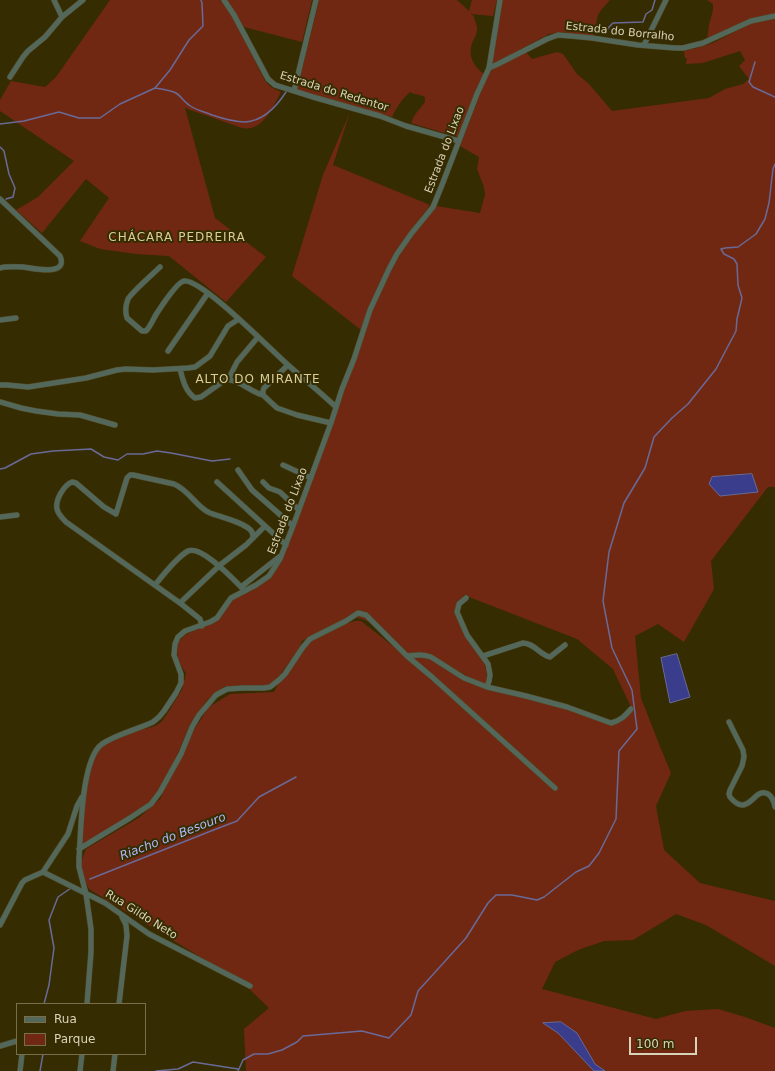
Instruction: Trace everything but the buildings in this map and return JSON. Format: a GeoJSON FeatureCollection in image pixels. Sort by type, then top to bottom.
{"type":"FeatureCollection","features":[{"type":"Feature","properties":{"kind":"street"},"geometry":{"type":"LineString","coordinates":[[54,0],[62,17]]}},
{"type":"Feature","properties":{"kind":"street"},"geometry":{"type":"LineString","coordinates":[[10,77],[26,54],[45,37],[62,17],[83,0]]}},
{"type":"Feature","properties":{"kind":"street","name":"Estrada do Redentor"},"geometry":{"type":"LineString","coordinates":[[224,0],[234,15],[268,79],[275,85],[459,141]]}},
{"type":"Feature","properties":{"kind":"street"},"geometry":{"type":"LineString","coordinates":[[294,91],[316,0]]}},
{"type":"Feature","properties":{"kind":"street","name":"Estrada do Lixao"},"geometry":{"type":"LineString","coordinates":[[87,1003],[92,941],[86,894],[78,858],[83,795],[89,764],[96,749],[102,744],[110,739],[153,722],[170,703],[179,688],[182,678],[174,655],[175,644],[178,637],[185,631],[202,626],[217,618],[231,598],[243,589],[256,585],[269,576],[282,556],[331,423],[370,310],[397,254],[433,207],[477,94],[489,68],[500,0]]}},
{"type":"Feature","properties":{"kind":"street"},"geometry":{"type":"LineString","coordinates":[[644,45],[666,0]]}},
{"type":"Feature","properties":{"kind":"street","name":"Estrada do Borralho"},"geometry":{"type":"LineString","coordinates":[[489,68],[558,35],[675,48],[694,46],[721,36],[751,22],[775,16]]}},
{"type":"Feature","properties":{"kind":"street"},"geometry":{"type":"LineString","coordinates":[[0,198],[50,246],[62,260],[58,267],[49,270],[1,266]]}},
{"type":"Feature","properties":{"kind":"street"},"geometry":{"type":"LineString","coordinates":[[160,267],[128,299],[127,318],[142,331],[146,331],[150,327],[157,313],[174,289],[185,280],[195,283],[239,319],[336,407]]}},
{"type":"Feature","properties":{"kind":"street"},"geometry":{"type":"LineString","coordinates":[[168,351],[208,293]]}},
{"type":"Feature","properties":{"kind":"street"},"geometry":{"type":"LineString","coordinates":[[0,320],[16,318]]}},
{"type":"Feature","properties":{"kind":"street"},"geometry":{"type":"LineString","coordinates":[[0,386],[32,387],[86,378],[126,369],[153,370],[195,367],[210,356],[228,326],[239,319]]}},
{"type":"Feature","properties":{"kind":"street"},"geometry":{"type":"LineString","coordinates":[[228,380],[238,362],[258,337]]}},
{"type":"Feature","properties":{"kind":"street"},"geometry":{"type":"LineString","coordinates":[[263,395],[264,388],[288,365]]}},
{"type":"Feature","properties":{"kind":"street"},"geometry":{"type":"LineString","coordinates":[[180,369],[186,388],[195,398],[201,397],[225,380],[235,381],[258,394],[263,395],[277,408],[297,415],[331,423]]}},
{"type":"Feature","properties":{"kind":"street"},"geometry":{"type":"LineString","coordinates":[[0,402],[36,411],[58,414],[80,414],[115,425]]}},
{"type":"Feature","properties":{"kind":"street"},"geometry":{"type":"LineString","coordinates":[[283,465],[311,478]]}},
{"type":"Feature","properties":{"kind":"street"},"geometry":{"type":"LineString","coordinates":[[238,470],[252,490],[294,526]]}},
{"type":"Feature","properties":{"kind":"street"},"geometry":{"type":"LineString","coordinates":[[202,626],[200,619],[180,603],[66,522],[60,516],[56,504],[64,488],[67,484],[74,482],[104,507],[116,514],[127,478],[130,475],[174,484],[184,489],[205,510],[249,528],[252,531],[253,538]]}},
{"type":"Feature","properties":{"kind":"street"},"geometry":{"type":"LineString","coordinates":[[217,482],[286,544]]}},
{"type":"Feature","properties":{"kind":"street"},"geometry":{"type":"LineString","coordinates":[[263,482],[269,488],[280,492],[299,510]]}},
{"type":"Feature","properties":{"kind":"street"},"geometry":{"type":"LineString","coordinates":[[0,517],[17,515]]}},
{"type":"Feature","properties":{"kind":"street"},"geometry":{"type":"LineString","coordinates":[[180,603],[220,565],[246,545],[265,526]]}},
{"type":"Feature","properties":{"kind":"street"},"geometry":{"type":"LineString","coordinates":[[155,585],[178,559],[191,550],[201,553],[220,565],[243,589],[282,556]]}},
{"type":"Feature","properties":{"kind":"street"},"geometry":{"type":"LineString","coordinates":[[466,598],[459,604],[457,612],[467,635],[488,664],[489,681],[487,687]]}},
{"type":"Feature","properties":{"kind":"street"},"geometry":{"type":"LineString","coordinates":[[79,849],[151,804],[160,792],[179,758],[192,727],[199,715],[216,694],[232,688],[260,689],[270,686],[285,674],[310,639],[346,621],[358,613],[366,615],[407,656],[556,788]]}},
{"type":"Feature","properties":{"kind":"street"},"geometry":{"type":"LineString","coordinates":[[483,656],[520,643],[526,643],[545,656],[550,656],[565,645]]}},
{"type":"Feature","properties":{"kind":"street"},"geometry":{"type":"LineString","coordinates":[[407,656],[422,654],[426,655],[464,678],[487,687],[567,707],[611,723],[618,721],[631,709]]}},
{"type":"Feature","properties":{"kind":"street"},"geometry":{"type":"LineString","coordinates":[[728,722],[738,739],[743,750],[744,757],[742,766],[730,790],[730,798],[742,805],[746,804],[762,793],[766,793],[772,798],[775,807]]}},
{"type":"Feature","properties":{"kind":"street"},"geometry":{"type":"LineString","coordinates":[[0,926],[22,883],[25,880],[43,872],[68,834],[77,806],[83,795]]}},
{"type":"Feature","properties":{"kind":"street","name":"Rua Gildo Neto"},"geometry":{"type":"LineString","coordinates":[[43,872],[105,903],[149,934],[250,986]]}},
{"type":"Feature","properties":{"kind":"street"},"geometry":{"type":"LineString","coordinates":[[119,913],[127,928],[119,1003]]}},
{"type":"Feature","properties":{"kind":"street"},"geometry":{"type":"LineString","coordinates":[[0,1046],[16,1041]]}},
{"type":"Feature","properties":{"kind":"street"},"geometry":{"type":"LineString","coordinates":[[20,1071],[22,1055]]}},
{"type":"Feature","properties":{"kind":"street"},"geometry":{"type":"LineString","coordinates":[[80,1071],[82,1055]]}},
{"type":"Feature","properties":{"kind":"street"},"geometry":{"type":"LineString","coordinates":[[113,1071],[115,1055]]}},
{"type":"Feature","properties":{"kind":"green space"},"geometry":{"type":"Polygon","coordinates":[[[110,0],[220,0],[226,6],[235,21],[265,81],[271,87],[281,92],[271,111],[266,117],[256,126],[249,128],[242,128],[185,108],[215,218],[266,257],[226,302],[169,256],[136,254],[100,249],[80,241],[109,198],[86,179],[42,233],[16,210],[38,197],[74,161],[0,111],[0,100],[11,81],[45,87],[56,77],[110,0]]]}},
{"type":"Feature","properties":{"kind":"green space"},"geometry":{"type":"Polygon","coordinates":[[[227,0],[312,0],[302,42],[244,27],[227,0]]]}},
{"type":"Feature","properties":{"kind":"green space"},"geometry":{"type":"Polygon","coordinates":[[[318,0],[457,0],[469,11],[472,0],[497,0],[493,16],[470,14],[474,16],[477,29],[472,43],[471,56],[474,64],[484,74],[458,137],[411,123],[414,116],[425,102],[425,97],[421,95],[410,92],[395,110],[392,117],[297,90],[318,0]]]}},
{"type":"Feature","properties":{"kind":"green space"},"geometry":{"type":"Polygon","coordinates":[[[502,0],[610,0],[598,15],[593,36],[561,32],[549,34],[495,63],[492,62],[502,0]]]}},
{"type":"Feature","properties":{"kind":"green space"},"geometry":{"type":"Polygon","coordinates":[[[707,0],[775,0],[775,15],[747,20],[729,31],[707,40],[713,4],[707,0]]]}},
{"type":"Feature","properties":{"kind":"green space"},"geometry":{"type":"Polygon","coordinates":[[[775,17],[775,487],[768,487],[711,561],[714,589],[684,642],[658,624],[635,636],[641,698],[671,773],[656,806],[664,850],[700,883],[775,901],[775,966],[706,925],[676,914],[633,940],[604,941],[578,950],[555,962],[542,989],[656,1019],[685,1011],[718,1009],[745,1017],[775,1028],[775,1071],[605,1071],[595,1064],[577,1033],[561,1022],[543,1023],[558,1033],[594,1071],[246,1071],[244,1029],[269,1008],[243,983],[89,889],[79,867],[86,849],[140,817],[160,799],[191,734],[209,707],[230,694],[274,692],[288,666],[309,639],[354,621],[361,621],[403,654],[369,622],[359,618],[349,618],[302,641],[298,650],[277,679],[264,688],[254,689],[225,686],[207,700],[190,724],[174,762],[153,799],[144,807],[88,843],[84,844],[81,842],[87,783],[89,771],[97,752],[106,743],[118,737],[130,732],[154,726],[162,721],[182,690],[186,673],[180,662],[177,651],[180,640],[191,632],[216,621],[233,600],[268,580],[282,561],[339,406],[371,312],[384,284],[404,248],[436,206],[480,213],[485,195],[484,187],[477,169],[479,157],[460,146],[489,71],[526,52],[532,59],[557,52],[563,54],[577,74],[589,84],[612,111],[709,98],[725,89],[743,84],[749,79],[739,66],[745,60],[740,51],[703,63],[686,64],[687,58],[685,58],[684,50],[713,43],[754,22],[775,17]],[[751,474],[712,477],[709,484],[721,496],[758,492],[751,474]],[[464,595],[455,609],[465,635],[485,665],[487,677],[486,685],[474,680],[432,656],[421,653],[407,657],[410,660],[410,658],[421,656],[430,659],[464,678],[487,687],[611,722],[624,716],[631,707],[613,669],[577,639],[464,595]]]}},
{"type":"Feature","properties":{"kind":"green space"},"geometry":{"type":"Polygon","coordinates":[[[350,112],[333,165],[430,205],[392,258],[361,330],[292,276],[323,175],[350,112]]]}},
{"type":"Feature","properties":{"kind":"shaded area"},"geometry":{"type":"Polygon","coordinates":[[[752,474],[758,492],[720,496],[709,484],[712,477],[752,474]]]}},
{"type":"Feature","properties":{"kind":"shaded area"},"geometry":{"type":"Polygon","coordinates":[[[677,654],[690,697],[670,703],[661,658],[677,654]]]}},
{"type":"Feature","properties":{"kind":"shaded area"},"geometry":{"type":"Polygon","coordinates":[[[561,1022],[577,1033],[595,1064],[605,1071],[594,1071],[558,1033],[543,1023],[561,1022]]]}},
{"type":"Feature","properties":{"kind":"waterway"},"geometry":{"type":"LineString","coordinates":[[0,124],[24,121],[59,112],[79,118],[100,118],[120,104],[155,88],[170,70],[189,40],[203,26],[201,0]]}},
{"type":"Feature","properties":{"kind":"waterway"},"geometry":{"type":"LineString","coordinates":[[606,33],[613,23],[643,22],[646,14],[652,10],[655,0]]}},
{"type":"Feature","properties":{"kind":"waterway"},"geometry":{"type":"LineString","coordinates":[[755,62],[749,82],[753,87],[775,97]]}},
{"type":"Feature","properties":{"kind":"waterway"},"geometry":{"type":"LineString","coordinates":[[155,88],[176,93],[187,104],[200,111],[224,119],[245,122],[264,116],[274,107],[286,92]]}},
{"type":"Feature","properties":{"kind":"waterway"},"geometry":{"type":"LineString","coordinates":[[0,147],[4,151],[9,174],[15,188],[13,197],[6,199]]}},
{"type":"Feature","properties":{"kind":"waterway"},"geometry":{"type":"LineString","coordinates":[[238,1071],[243,1060],[254,1054],[268,1054],[282,1050],[297,1042],[303,1036],[362,1031],[389,1038],[411,1015],[418,991],[466,938],[488,903],[496,895],[512,895],[537,900],[544,897],[576,872],[589,866],[599,853],[616,819],[619,751],[637,729],[632,690],[612,648],[603,601],[609,552],[624,503],[645,468],[654,437],[688,404],[716,369],[736,331],[742,298],[738,285],[737,264],[734,259],[724,254],[721,249],[738,247],[756,234],[765,219],[775,164]]}},
{"type":"Feature","properties":{"kind":"waterway"},"geometry":{"type":"LineString","coordinates":[[0,469],[5,468],[31,454],[91,449],[104,457],[118,460],[127,454],[143,454],[157,451],[212,461],[230,459]]}},
{"type":"Feature","properties":{"kind":"waterway","name":"Riacho do Besouro"},"geometry":{"type":"LineString","coordinates":[[90,879],[237,821],[259,797],[296,777]]}},
{"type":"Feature","properties":{"kind":"waterway","name":"Riacho do Besouro"},"geometry":{"type":"LineString","coordinates":[[44,1003],[49,985],[54,948],[49,920],[58,897],[71,888]]}},
{"type":"Feature","properties":{"kind":"waterway","name":"Riacho do Besouro"},"geometry":{"type":"LineString","coordinates":[[40,1071],[43,1055]]}},
{"type":"Feature","properties":{"kind":"waterway"},"geometry":{"type":"LineString","coordinates":[[156,1071],[178,1069],[193,1062],[238,1069]]}},
{"type":"Feature","properties":{"kind":"district","name":"CHÁCARA PEDREIRA"},"geometry":{"type":"Point","coordinates":[177,238]}},
{"type":"Feature","properties":{"kind":"district","name":"ALTO DO MIRANTE"},"geometry":{"type":"Point","coordinates":[258,380]}}]}
